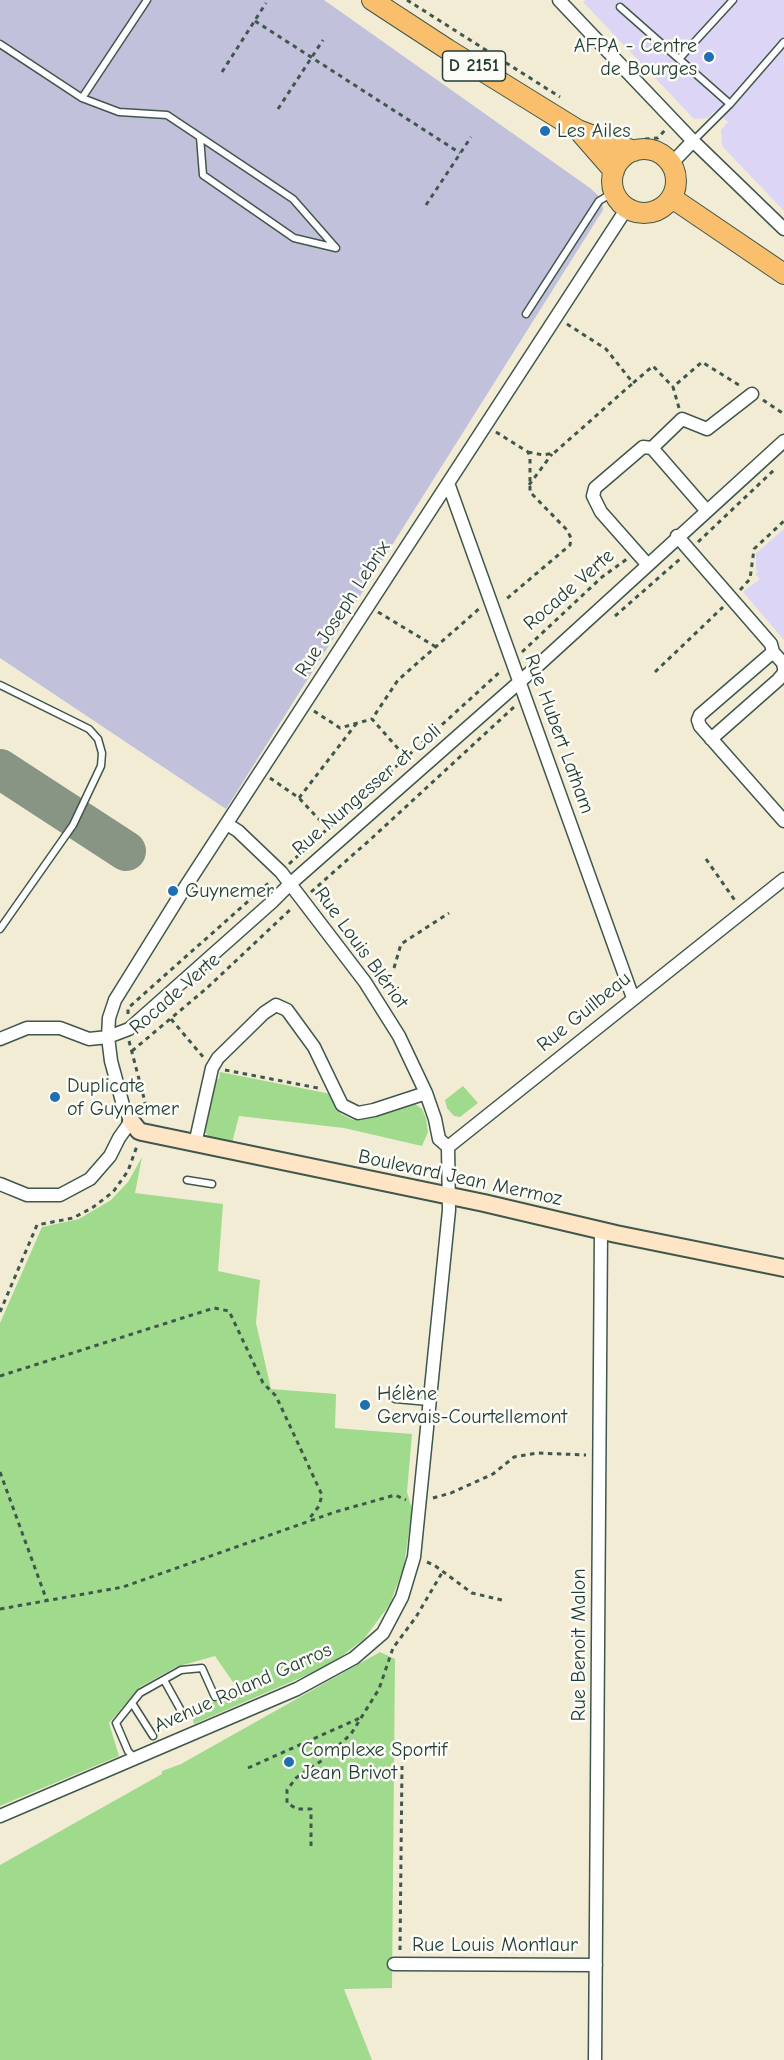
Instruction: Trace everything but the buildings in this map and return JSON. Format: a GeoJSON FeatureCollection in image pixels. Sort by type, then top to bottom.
{"type":"FeatureCollection","features":[{"type":"Feature","properties":{"kind":"main road","name":"D 2151"},"geometry":{"type":"LineString","coordinates":[[372,0],[447,50],[578,130],[634,145]]}},
{"type":"Feature","properties":{"kind":"main road","name":"D 2151"},"geometry":{"type":"LineString","coordinates":[[578,130],[614,171]]}},
{"type":"Feature","properties":{"kind":"main road"},"geometry":{"type":"LineString","coordinates":[[634,145],[655,151],[671,164],[676,181],[672,198],[665,206],[646,214],[627,208],[619,201],[612,181],[614,171],[634,145]]}},
{"type":"Feature","properties":{"kind":"main road"},"geometry":{"type":"LineString","coordinates":[[672,198],[784,274]]}},
{"type":"Feature","properties":{"kind":"street"},"geometry":{"type":"LineString","coordinates":[[559,0],[693,141],[784,230]]}},
{"type":"Feature","properties":{"kind":"street"},"geometry":{"type":"LineString","coordinates":[[671,164],[693,141]]}},
{"type":"Feature","properties":{"kind":"street","name":"Rue Joseph Lebrix"},"geometry":{"type":"LineString","coordinates":[[131,1121],[116,1085],[108,1038],[109,1018],[115,1000],[184,889],[627,208]]}},
{"type":"Feature","properties":{"kind":"street"},"geometry":{"type":"LineString","coordinates":[[652,448],[682,419],[707,429],[752,394]]}},
{"type":"Feature","properties":{"kind":"street","name":"Rue Nungesser et Coli"},"geometry":{"type":"LineString","coordinates":[[108,1038],[129,1029],[784,441]]}},
{"type":"Feature","properties":{"kind":"street"},"geometry":{"type":"LineString","coordinates":[[647,564],[601,512],[592,496],[596,488],[643,447],[652,448],[706,510]]}},
{"type":"Feature","properties":{"kind":"street","name":"Rue Hubert Latham"},"geometry":{"type":"LineString","coordinates":[[448,483],[633,998]]}},
{"type":"Feature","properties":{"kind":"street"},"geometry":{"type":"LineString","coordinates":[[677,536],[771,644],[773,652],[783,663],[784,673],[778,680],[711,739]]}},
{"type":"Feature","properties":{"kind":"street"},"geometry":{"type":"LineString","coordinates":[[773,652],[700,715],[700,726],[784,821]]}},
{"type":"Feature","properties":{"kind":"street","name":"Rue Louis Blériot"},"geometry":{"type":"LineString","coordinates":[[227,824],[238,831],[281,872],[343,951],[383,1009],[426,1093],[439,1139],[448,1147]]}},
{"type":"Feature","properties":{"kind":"street","name":"Rue Guilbeau"},"geometry":{"type":"LineString","coordinates":[[448,1147],[784,879]]}},
{"type":"Feature","properties":{"kind":"street"},"geometry":{"type":"LineString","coordinates":[[195,1144],[212,1068],[218,1058],[264,1013],[276,1005],[287,1010],[314,1047],[342,1105],[358,1113],[426,1093]]}},
{"type":"Feature","properties":{"kind":"street"},"geometry":{"type":"LineString","coordinates":[[2,1035],[27,1028],[60,1028],[89,1039],[108,1038]]}},
{"type":"Feature","properties":{"kind":"street"},"geometry":{"type":"LineString","coordinates":[[0,1184],[27,1195],[60,1196],[90,1179],[110,1156],[131,1121]]}},
{"type":"Feature","properties":{"kind":"street","name":"Boulevard Jean Mermoz"},"geometry":{"type":"LineString","coordinates":[[131,1121],[139,1131],[195,1144],[784,1268]]}},
{"type":"Feature","properties":{"kind":"street"},"geometry":{"type":"LineString","coordinates":[[448,1147],[448,1196]]}},
{"type":"Feature","properties":{"kind":"street","name":"Avenue Roland Garros"},"geometry":{"type":"LineString","coordinates":[[0,1816],[297,1689],[354,1658],[383,1633],[402,1597],[414,1557],[448,1196]]}},
{"type":"Feature","properties":{"kind":"street","name":"Rue Benoit Malon"},"geometry":{"type":"LineString","coordinates":[[595,2060],[601,1230]]}},
{"type":"Feature","properties":{"kind":"street","name":"Rue Louis Montlaur"},"geometry":{"type":"LineString","coordinates":[[397,1964],[596,1965]]}},
{"type":"Feature","properties":{"kind":"lane"},"geometry":{"type":"LineString","coordinates":[[82,98],[147,0]]}},
{"type":"Feature","properties":{"kind":"lane"},"geometry":{"type":"LineString","coordinates":[[679,59],[733,0]]}},
{"type":"Feature","properties":{"kind":"lane"},"geometry":{"type":"LineString","coordinates":[[620,7],[730,104]]}},
{"type":"Feature","properties":{"kind":"lane"},"geometry":{"type":"LineString","coordinates":[[693,141],[730,104],[784,42]]}},
{"type":"Feature","properties":{"kind":"lane"},"geometry":{"type":"LineString","coordinates":[[0,44],[82,98],[119,112],[167,115],[200,137],[293,199],[336,248],[294,238],[203,175],[200,137]]}},
{"type":"Feature","properties":{"kind":"lane"},"geometry":{"type":"LineString","coordinates":[[526,314],[599,201],[614,192]]}},
{"type":"Feature","properties":{"kind":"lane"},"geometry":{"type":"LineString","coordinates":[[0,685],[89,729],[98,739],[102,753],[101,766],[73,825],[0,929]]}},
{"type":"Feature","properties":{"kind":"lane"},"geometry":{"type":"LineString","coordinates":[[187,1180],[212,1184]]}},
{"type":"Feature","properties":{"kind":"lane"},"geometry":{"type":"LineString","coordinates":[[395,1399],[429,1402]]}},
{"type":"Feature","properties":{"kind":"lane"},"geometry":{"type":"LineString","coordinates":[[134,1758],[128,1751],[116,1723],[140,1693],[181,1670],[202,1668],[215,1697]]}},
{"type":"Feature","properties":{"kind":"lane"},"geometry":{"type":"LineString","coordinates":[[164,1680],[184,1716]]}},
{"type":"Feature","properties":{"kind":"lane"},"geometry":{"type":"LineString","coordinates":[[132,1703],[153,1736]]}},
{"type":"Feature","properties":{"kind":"path"},"geometry":{"type":"LineString","coordinates":[[407,0],[564,99]]}},
{"type":"Feature","properties":{"kind":"path"},"geometry":{"type":"LineString","coordinates":[[222,72],[266,3]]}},
{"type":"Feature","properties":{"kind":"path"},"geometry":{"type":"LineString","coordinates":[[255,21],[460,153]]}},
{"type":"Feature","properties":{"kind":"path"},"geometry":{"type":"LineString","coordinates":[[278,109],[323,40]]}},
{"type":"Feature","properties":{"kind":"path"},"geometry":{"type":"LineString","coordinates":[[634,145],[658,138],[670,124]]}},
{"type":"Feature","properties":{"kind":"path"},"geometry":{"type":"LineString","coordinates":[[426,205],[471,137]]}},
{"type":"Feature","properties":{"kind":"path"},"geometry":{"type":"LineString","coordinates":[[556,317],[606,349],[633,383]]}},
{"type":"Feature","properties":{"kind":"path"},"geometry":{"type":"LineString","coordinates":[[674,387],[702,362],[784,414]]}},
{"type":"Feature","properties":{"kind":"path"},"geometry":{"type":"LineString","coordinates":[[529,485],[554,453],[653,366],[674,387],[682,419]]}},
{"type":"Feature","properties":{"kind":"path"},"geometry":{"type":"LineString","coordinates":[[486,425],[528,452],[554,453]]}},
{"type":"Feature","properties":{"kind":"path"},"geometry":{"type":"LineString","coordinates":[[304,705],[340,728],[372,719],[398,680],[436,647],[570,545],[571,538],[567,530],[530,492],[531,469],[528,452]]}},
{"type":"Feature","properties":{"kind":"path"},"geometry":{"type":"LineString","coordinates":[[611,619],[775,469]]}},
{"type":"Feature","properties":{"kind":"path","name":"Rocade Verte"},"geometry":{"type":"LineString","coordinates":[[525,697],[303,902],[132,1051],[129,1040],[128,1008],[281,872],[602,578],[626,559],[638,554]]}},
{"type":"Feature","properties":{"kind":"path"},"geometry":{"type":"LineString","coordinates":[[368,606],[436,647]]}},
{"type":"Feature","properties":{"kind":"path"},"geometry":{"type":"LineString","coordinates":[[372,719],[405,758]]}},
{"type":"Feature","properties":{"kind":"path"},"geometry":{"type":"LineString","coordinates":[[299,798],[356,723]]}},
{"type":"Feature","properties":{"kind":"path"},"geometry":{"type":"LineString","coordinates":[[261,771],[299,798],[327,828]]}},
{"type":"Feature","properties":{"kind":"path"},"geometry":{"type":"LineString","coordinates":[[706,859],[743,911]]}},
{"type":"Feature","properties":{"kind":"path"},"geometry":{"type":"LineString","coordinates":[[394,968],[401,944],[449,913]]}},
{"type":"Feature","properties":{"kind":"path"},"geometry":{"type":"LineString","coordinates":[[171,1019],[212,1068],[335,1091]]}},
{"type":"Feature","properties":{"kind":"path"},"geometry":{"type":"LineString","coordinates":[[0,1376],[214,1308],[229,1311],[263,1383],[276,1396],[322,1495],[319,1506],[308,1521]]}},
{"type":"Feature","properties":{"kind":"path"},"geometry":{"type":"LineString","coordinates":[[0,1609],[123,1587],[308,1521],[395,1495],[405,1500],[419,1502],[451,1493],[493,1474],[514,1457],[537,1453],[600,1456]]}},
{"type":"Feature","properties":{"kind":"path"},"geometry":{"type":"LineString","coordinates":[[0,1472],[47,1600]]}},
{"type":"Feature","properties":{"kind":"path"},"geometry":{"type":"LineString","coordinates":[[414,1557],[435,1564],[472,1593],[506,1601]]}},
{"type":"Feature","properties":{"kind":"path"},"geometry":{"type":"LineString","coordinates":[[311,1846],[311,1809],[297,1809],[287,1803],[287,1790],[296,1778],[324,1759],[351,1734],[379,1689],[393,1648],[416,1617],[443,1571]]}},
{"type":"Feature","properties":{"kind":"path"},"geometry":{"type":"LineString","coordinates":[[248,1768],[361,1717]]}},
{"type":"Feature","properties":{"kind":"path"},"geometry":{"type":"LineString","coordinates":[[397,1964],[402,1766]]}},
{"type":"Feature","properties":{"kind":"shaded area"},"geometry":{"type":"Polygon","coordinates":[[[0,0],[324,0],[590,188],[602,199],[603,210],[226,809],[0,658],[0,0]]]}},
{"type":"Feature","properties":{"kind":"shaded area","name":"AFPA - Centre de Bourges"},"geometry":{"type":"Polygon","coordinates":[[[585,0],[784,0],[784,211],[722,146],[721,130],[728,122],[715,111],[708,118],[694,119],[583,2],[585,0]]]}},
{"type":"Feature","properties":{"kind":"shaded area"},"geometry":{"type":"Polygon","coordinates":[[[784,529],[784,640],[743,592],[760,579],[755,574],[758,572],[756,553],[784,529]]]}},
{"type":"Feature","properties":{"kind":"green space"},"geometry":{"type":"Polygon","coordinates":[[[220,1072],[331,1094],[341,1114],[353,1120],[414,1103],[422,1109],[428,1132],[422,1146],[344,1128],[239,1116],[232,1143],[209,1137],[205,1132],[215,1079],[219,1079],[220,1072]]]}},
{"type":"Feature","properties":{"kind":"green space"},"geometry":{"type":"Polygon","coordinates":[[[463,1086],[478,1103],[460,1117],[454,1116],[447,1108],[445,1100],[463,1086]]]}},
{"type":"Feature","properties":{"kind":"green space"},"geometry":{"type":"Polygon","coordinates":[[[142,1157],[135,1193],[223,1204],[218,1271],[260,1280],[256,1323],[271,1389],[336,1394],[335,1428],[412,1434],[407,1492],[412,1509],[404,1566],[390,1604],[364,1639],[330,1665],[194,1724],[192,1715],[237,1688],[215,1656],[176,1667],[140,1687],[109,1723],[119,1756],[0,1806],[0,1323],[42,1227],[79,1219],[111,1200],[128,1182],[142,1157]]]}},
{"type":"Feature","properties":{"kind":"green space","name":"Complexe Sportif Jean Brivot"},"geometry":{"type":"Polygon","coordinates":[[[380,1652],[395,1659],[392,1988],[344,1989],[372,2060],[0,2060],[0,1865],[162,1774],[162,1771],[181,1764],[380,1652]]]}},
{"type":"Feature","properties":{"kind":"taxiway"},"geometry":{"type":"LineString","coordinates":[[0,769],[126,851]]}},
{"type":"Feature","properties":{"kind":"place","name":"AFPA - Centre de Bourges"},"geometry":{"type":"Point","coordinates":[709,57]}},
{"type":"Feature","properties":{"kind":"place","name":"Les Ailes"},"geometry":{"type":"Point","coordinates":[545,131]}},
{"type":"Feature","properties":{"kind":"place","name":"Guynemer"},"geometry":{"type":"Point","coordinates":[173,891]}},
{"type":"Feature","properties":{"kind":"place","name":"Duplicate of Guynemer"},"geometry":{"type":"Point","coordinates":[55,1097]}},
{"type":"Feature","properties":{"kind":"place","name":"Hélène Gervais-Courtellemont"},"geometry":{"type":"Point","coordinates":[365,1405]}},
{"type":"Feature","properties":{"kind":"place","name":"Complexe Sportif Jean Brivot"},"geometry":{"type":"Point","coordinates":[289,1762]}}]}
